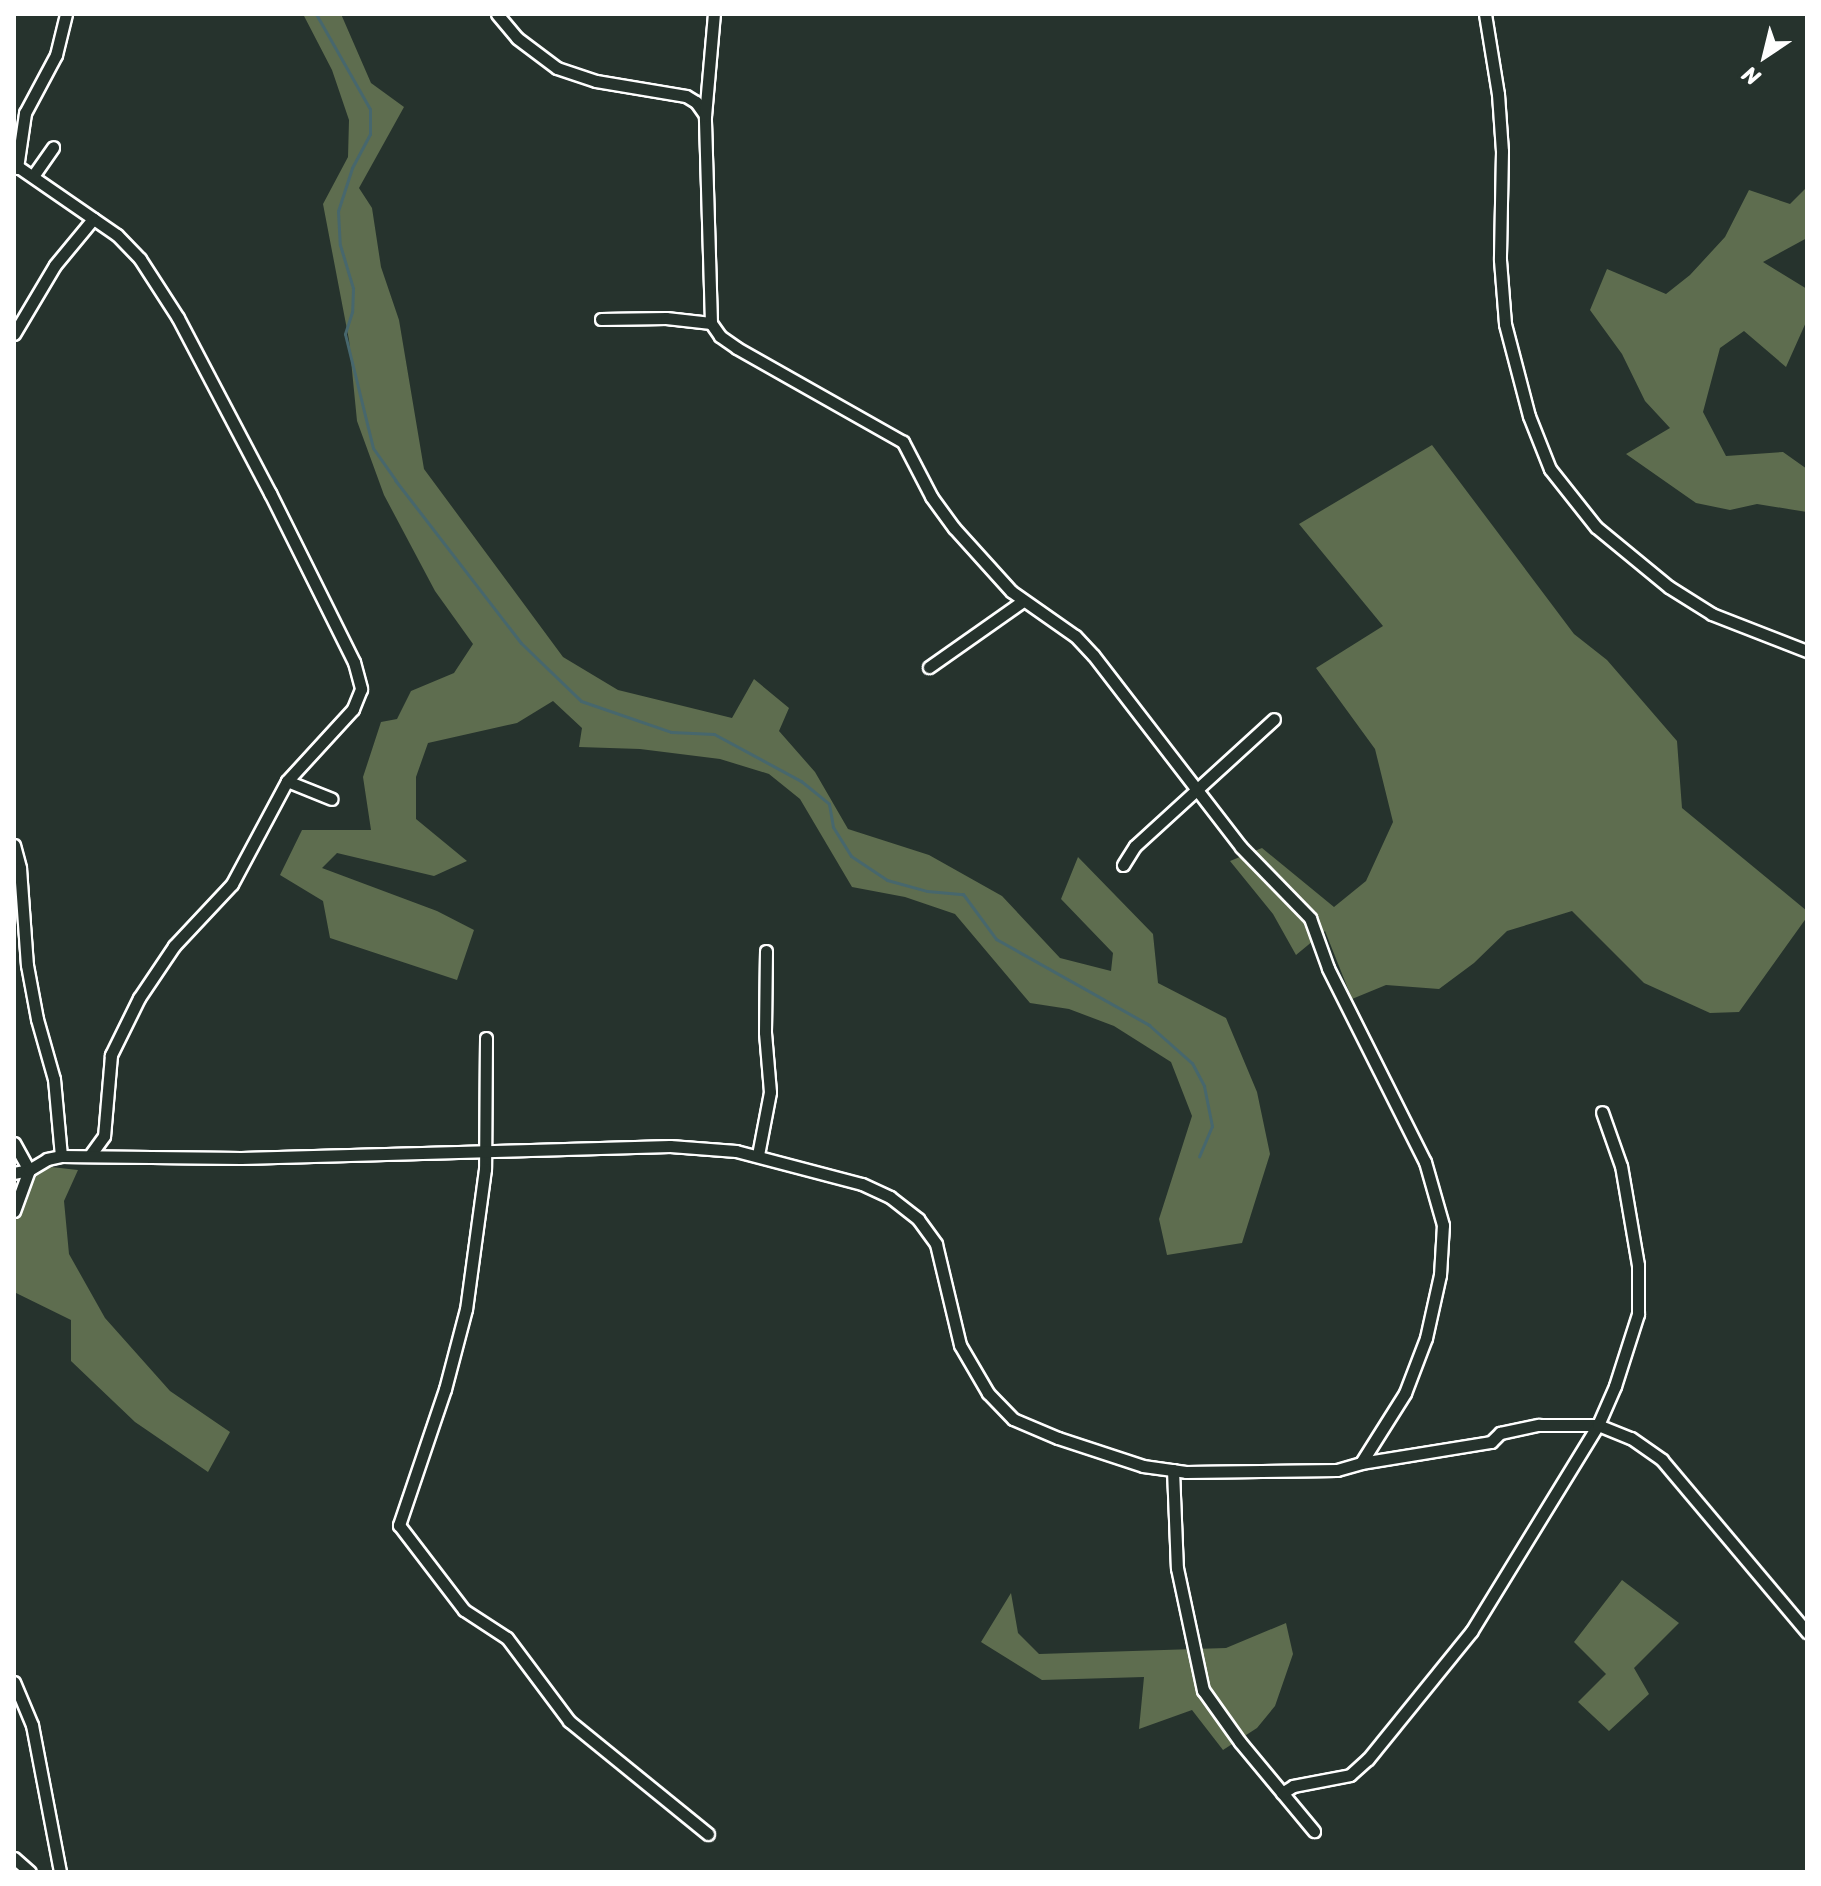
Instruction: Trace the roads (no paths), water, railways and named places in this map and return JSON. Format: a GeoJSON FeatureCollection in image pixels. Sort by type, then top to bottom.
{"type":"FeatureCollection","features":[{"type":"Feature","properties":{"kind":"street"},"geometry":{"type":"LineString","coordinates":[[66,14],[56,55],[25,113],[16,166],[129,246],[178,318],[354,662],[361,689],[353,709],[287,781],[232,884],[174,946],[128,1018],[107,1070],[104,1136],[90,1155]]}},
{"type":"Feature","properties":{"kind":"street"},"geometry":{"type":"LineString","coordinates":[[497,14],[517,38],[557,68],[596,81],[686,96],[696,102],[705,116]]}},
{"type":"Feature","properties":{"kind":"street"},"geometry":{"type":"LineString","coordinates":[[714,14],[705,116],[711,323],[720,336],[783,376],[896,435],[908,450],[943,514],[993,573],[1023,601],[1081,642],[1263,873],[1310,918],[1328,968],[1433,1183],[1444,1244],[1422,1356],[1405,1393],[1361,1463]]}},
{"type":"Feature","properties":{"kind":"street"},"geometry":{"type":"LineString","coordinates":[[1485,14],[1498,94],[1502,151],[1500,260],[1505,324],[1529,416],[1550,469],[1596,527],[1669,587],[1712,614],[1807,651]]}},
{"type":"Feature","properties":{"kind":"street"},"geometry":{"type":"LineString","coordinates":[[33,176],[53,147]]}},
{"type":"Feature","properties":{"kind":"street"},"geometry":{"type":"LineString","coordinates":[[14,334],[55,265],[93,219]]}},
{"type":"Feature","properties":{"kind":"street"},"geometry":{"type":"LineString","coordinates":[[601,319],[666,318],[711,323]]}},
{"type":"Feature","properties":{"kind":"street"},"geometry":{"type":"LineString","coordinates":[[929,667],[1023,601]]}},
{"type":"Feature","properties":{"kind":"street"},"geometry":{"type":"LineString","coordinates":[[1123,865],[1135,846],[1274,719]]}},
{"type":"Feature","properties":{"kind":"street"},"geometry":{"type":"LineString","coordinates":[[287,781],[332,799]]}},
{"type":"Feature","properties":{"kind":"street"},"geometry":{"type":"LineString","coordinates":[[14,845],[20,868],[27,965],[37,1019],[54,1079],[61,1156]]}},
{"type":"Feature","properties":{"kind":"street"},"geometry":{"type":"LineString","coordinates":[[758,1155],[769,1103],[766,951]]}},
{"type":"Feature","properties":{"kind":"street"},"geometry":{"type":"LineString","coordinates":[[486,1038],[483,1107],[486,1153],[466,1309],[445,1389],[399,1525],[464,1610],[507,1638],[569,1721],[708,1834]]}},
{"type":"Feature","properties":{"kind":"street"},"geometry":{"type":"LineString","coordinates":[[1282,1793],[1293,1786],[1350,1775],[1368,1759],[1471,1632],[1598,1425],[1615,1386],[1638,1314],[1638,1265],[1621,1166],[1602,1112]]}},
{"type":"Feature","properties":{"kind":"street"},"geometry":{"type":"LineString","coordinates":[[14,1143],[29,1170],[14,1211]]}},
{"type":"Feature","properties":{"kind":"street"},"geometry":{"type":"LineString","coordinates":[[14,1173],[29,1170],[47,1159],[90,1155],[163,1159],[670,1146],[758,1155],[877,1190],[918,1219],[936,1244],[964,1352],[988,1393],[1013,1419],[1121,1460],[1173,1470],[1279,1474],[1337,1470],[1361,1463],[1491,1442],[1500,1433],[1539,1425],[1598,1425],[1631,1438],[1662,1460],[1807,1632]]}},
{"type":"Feature","properties":{"kind":"street"},"geometry":{"type":"LineString","coordinates":[[1173,1470],[1177,1568],[1203,1690],[1314,1831]]}},
{"type":"Feature","properties":{"kind":"street"},"geometry":{"type":"LineString","coordinates":[[14,1682],[32,1725],[60,1872]]}},
{"type":"Feature","properties":{"kind":"street"},"geometry":{"type":"LineString","coordinates":[[14,1858],[30,1872]]}},
{"type":"Feature","properties":{"kind":"waterway"},"geometry":{"type":"LineString","coordinates":[[316,14],[370,109],[370,134],[352,168],[338,211],[340,245],[353,288],[352,312],[345,334],[373,448],[521,643],[581,701],[671,732],[714,734],[801,781],[829,804],[833,827],[851,856],[887,880],[927,891],[963,894],[996,939],[1149,1025],[1192,1063],[1204,1086],[1212,1126],[1199,1156]]}}]}
